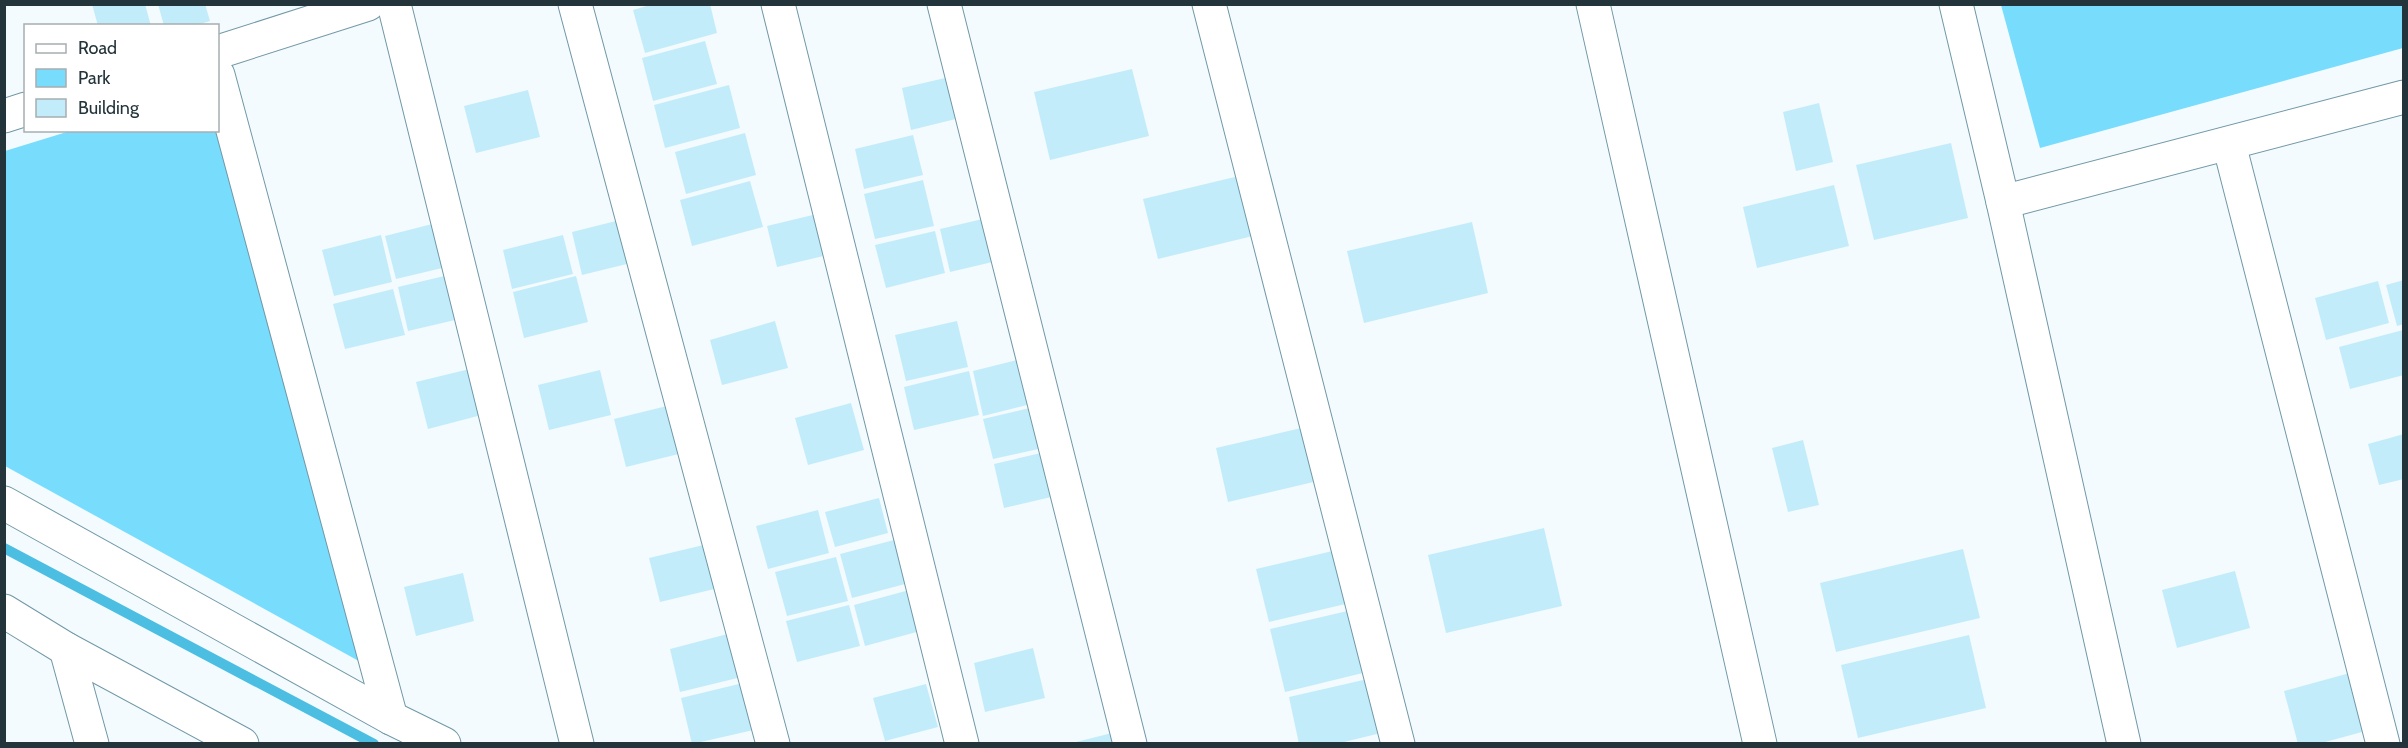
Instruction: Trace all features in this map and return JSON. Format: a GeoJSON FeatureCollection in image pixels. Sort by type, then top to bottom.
{"type":"FeatureCollection","features":[{"type":"Feature","properties":{"kind":"street"},"geometry":{"type":"LineString","coordinates":[[219,52],[368,4]]}},
{"type":"Feature","properties":{"kind":"street"},"geometry":{"type":"LineString","coordinates":[[394,4],[577,744]]}},
{"type":"Feature","properties":{"kind":"street"},"geometry":{"type":"LineString","coordinates":[[575,4],[773,744]]}},
{"type":"Feature","properties":{"kind":"street"},"geometry":{"type":"LineString","coordinates":[[778,4],[962,744]]}},
{"type":"Feature","properties":{"kind":"street"},"geometry":{"type":"LineString","coordinates":[[944,4],[1130,744]]}},
{"type":"Feature","properties":{"kind":"street"},"geometry":{"type":"LineString","coordinates":[[1209,4],[1398,744]]}},
{"type":"Feature","properties":{"kind":"street"},"geometry":{"type":"LineString","coordinates":[[1593,4],[1760,744]]}},
{"type":"Feature","properties":{"kind":"street"},"geometry":{"type":"LineString","coordinates":[[1956,4],[2003,202],[2124,744]]}},
{"type":"Feature","properties":{"kind":"street"},"geometry":{"type":"LineString","coordinates":[[219,79],[391,718]]}},
{"type":"Feature","properties":{"kind":"street"},"geometry":{"type":"LineString","coordinates":[[2003,202],[2403,97]]}},
{"type":"Feature","properties":{"kind":"street"},"geometry":{"type":"LineString","coordinates":[[4,116],[24,110]]}},
{"type":"Feature","properties":{"kind":"street"},"geometry":{"type":"LineString","coordinates":[[2229,144],[2383,744]]}},
{"type":"Feature","properties":{"kind":"street"},"geometry":{"type":"LineString","coordinates":[[4,503],[391,718],[444,744]]}},
{"type":"Feature","properties":{"kind":"street"},"geometry":{"type":"LineString","coordinates":[[4,611],[66,649],[242,744]]}},
{"type":"Feature","properties":{"kind":"street"},"geometry":{"type":"LineString","coordinates":[[66,649],[92,744]]}},
{"type":"Feature","properties":{"kind":"green space"},"geometry":{"type":"Polygon","coordinates":[[[2001,5],[2403,5],[2403,48],[2040,148],[2001,5]]]}},
{"type":"Feature","properties":{"kind":"green space"},"geometry":{"type":"Polygon","coordinates":[[[67,132],[219,132],[366,665],[5,466],[5,151],[67,132]]]}},
{"type":"Feature","properties":{"kind":"building"},"geometry":{"type":"Polygon","coordinates":[[[92,4],[145,4],[150,24],[97,24],[92,4]]]}},
{"type":"Feature","properties":{"kind":"building"},"geometry":{"type":"Polygon","coordinates":[[[158,4],[205,4],[210,21],[200,24],[163,24],[158,4]]]}},
{"type":"Feature","properties":{"kind":"building"},"geometry":{"type":"Polygon","coordinates":[[[653,4],[710,4],[717,33],[645,53],[633,10],[653,4]]]}},
{"type":"Feature","properties":{"kind":"building"},"geometry":{"type":"Polygon","coordinates":[[[705,41],[717,84],[653,101],[642,58],[705,41]]]}},
{"type":"Feature","properties":{"kind":"building"},"geometry":{"type":"Polygon","coordinates":[[[1132,69],[1149,136],[1050,160],[1034,92],[1132,69]]]}},
{"type":"Feature","properties":{"kind":"building"},"geometry":{"type":"Polygon","coordinates":[[[958,75],[968,116],[911,130],[902,88],[958,75]]]}},
{"type":"Feature","properties":{"kind":"building"},"geometry":{"type":"Polygon","coordinates":[[[729,85],[740,128],[665,148],[654,105],[729,85]]]}},
{"type":"Feature","properties":{"kind":"building"},"geometry":{"type":"Polygon","coordinates":[[[528,90],[540,137],[476,153],[464,106],[528,90]]]}},
{"type":"Feature","properties":{"kind":"building"},"geometry":{"type":"Polygon","coordinates":[[[1819,103],[1833,162],[1796,171],[1783,112],[1819,103]]]}},
{"type":"Feature","properties":{"kind":"building"},"geometry":{"type":"Polygon","coordinates":[[[745,133],[756,175],[686,194],[675,152],[745,133]]]}},
{"type":"Feature","properties":{"kind":"building"},"geometry":{"type":"Polygon","coordinates":[[[913,135],[923,175],[864,189],[855,149],[913,135]]]}},
{"type":"Feature","properties":{"kind":"building"},"geometry":{"type":"Polygon","coordinates":[[[1951,143],[1968,218],[1874,240],[1856,165],[1951,143]]]}},
{"type":"Feature","properties":{"kind":"building"},"geometry":{"type":"Polygon","coordinates":[[[1243,175],[1257,235],[1158,259],[1143,199],[1243,175]]]}},
{"type":"Feature","properties":{"kind":"building"},"geometry":{"type":"Polygon","coordinates":[[[923,180],[934,226],[875,239],[864,194],[923,180]]]}},
{"type":"Feature","properties":{"kind":"building"},"geometry":{"type":"Polygon","coordinates":[[[750,181],[763,227],[692,246],[680,200],[750,181]]]}},
{"type":"Feature","properties":{"kind":"building"},"geometry":{"type":"Polygon","coordinates":[[[1834,185],[1849,246],[1757,268],[1743,207],[1834,185]]]}},
{"type":"Feature","properties":{"kind":"building"},"geometry":{"type":"Polygon","coordinates":[[[821,213],[832,254],[777,267],[767,226],[821,213]]]}},
{"type":"Feature","properties":{"kind":"building"},"geometry":{"type":"Polygon","coordinates":[[[991,217],[1001,260],[950,272],[940,229],[991,217]]]}},
{"type":"Feature","properties":{"kind":"building"},"geometry":{"type":"Polygon","coordinates":[[[628,218],[639,261],[582,275],[572,232],[628,218]]]}},
{"type":"Feature","properties":{"kind":"building"},"geometry":{"type":"Polygon","coordinates":[[[444,221],[455,265],[396,279],[385,236],[444,221]]]}},
{"type":"Feature","properties":{"kind":"building"},"geometry":{"type":"Polygon","coordinates":[[[1472,222],[1488,293],[1364,323],[1347,251],[1472,222]]]}},
{"type":"Feature","properties":{"kind":"building"},"geometry":{"type":"Polygon","coordinates":[[[935,231],[945,273],[886,288],[875,245],[935,231]]]}},
{"type":"Feature","properties":{"kind":"building"},"geometry":{"type":"Polygon","coordinates":[[[381,235],[392,282],[334,296],[322,250],[381,235]]]}},
{"type":"Feature","properties":{"kind":"building"},"geometry":{"type":"Polygon","coordinates":[[[563,235],[573,274],[512,289],[503,250],[563,235]]]}},
{"type":"Feature","properties":{"kind":"building"},"geometry":{"type":"Polygon","coordinates":[[[457,273],[468,317],[408,331],[398,287],[457,273]]]}},
{"type":"Feature","properties":{"kind":"building"},"geometry":{"type":"Polygon","coordinates":[[[576,276],[588,322],[524,338],[513,292],[576,276]]]}},
{"type":"Feature","properties":{"kind":"building"},"geometry":{"type":"Polygon","coordinates":[[[2404,280],[2404,324],[2397,326],[2386,285],[2404,280]]]}},
{"type":"Feature","properties":{"kind":"building"},"geometry":{"type":"Polygon","coordinates":[[[2378,281],[2389,323],[2326,340],[2315,298],[2378,281]]]}},
{"type":"Feature","properties":{"kind":"building"},"geometry":{"type":"Polygon","coordinates":[[[393,289],[405,335],[345,349],[333,304],[393,289]]]}},
{"type":"Feature","properties":{"kind":"building"},"geometry":{"type":"Polygon","coordinates":[[[775,321],[788,368],[722,385],[710,340],[775,321]]]}},
{"type":"Feature","properties":{"kind":"building"},"geometry":{"type":"Polygon","coordinates":[[[957,321],[968,367],[906,381],[895,335],[957,321]]]}},
{"type":"Feature","properties":{"kind":"building"},"geometry":{"type":"Polygon","coordinates":[[[2403,330],[2404,375],[2350,389],[2339,347],[2403,330]]]}},
{"type":"Feature","properties":{"kind":"building"},"geometry":{"type":"Polygon","coordinates":[[[1025,358],[1035,403],[983,416],[973,371],[1025,358]]]}},
{"type":"Feature","properties":{"kind":"building"},"geometry":{"type":"Polygon","coordinates":[[[482,366],[493,412],[428,429],[416,382],[482,366]]]}},
{"type":"Feature","properties":{"kind":"building"},"geometry":{"type":"Polygon","coordinates":[[[600,370],[611,415],[549,430],[538,385],[600,370]]]}},
{"type":"Feature","properties":{"kind":"building"},"geometry":{"type":"Polygon","coordinates":[[[969,371],[979,415],[914,430],[904,387],[969,371]]]}},
{"type":"Feature","properties":{"kind":"building"},"geometry":{"type":"Polygon","coordinates":[[[679,403],[691,451],[626,467],[614,419],[679,403]]]}},
{"type":"Feature","properties":{"kind":"building"},"geometry":{"type":"Polygon","coordinates":[[[851,403],[864,450],[808,465],[795,418],[851,403]]]}},
{"type":"Feature","properties":{"kind":"building"},"geometry":{"type":"Polygon","coordinates":[[[1042,405],[1052,446],[993,459],[983,419],[1042,405]]]}},
{"type":"Feature","properties":{"kind":"building"},"geometry":{"type":"Polygon","coordinates":[[[1310,426],[1322,480],[1228,502],[1216,448],[1310,426]]]}},
{"type":"Feature","properties":{"kind":"building"},"geometry":{"type":"Polygon","coordinates":[[[2404,434],[2404,479],[2379,485],[2368,444],[2404,434]]]}},
{"type":"Feature","properties":{"kind":"building"},"geometry":{"type":"Polygon","coordinates":[[[1803,440],[1819,505],[1788,512],[1772,448],[1803,440]]]}},
{"type":"Feature","properties":{"kind":"building"},"geometry":{"type":"Polygon","coordinates":[[[1054,450],[1064,494],[1004,508],[994,464],[1054,450]]]}},
{"type":"Feature","properties":{"kind":"building"},"geometry":{"type":"Polygon","coordinates":[[[879,498],[888,533],[835,547],[825,512],[879,498]]]}},
{"type":"Feature","properties":{"kind":"building"},"geometry":{"type":"Polygon","coordinates":[[[818,510],[829,553],[768,569],[756,526],[818,510]]]}},
{"type":"Feature","properties":{"kind":"building"},"geometry":{"type":"Polygon","coordinates":[[[1544,528],[1562,606],[1446,633],[1428,555],[1544,528]]]}},
{"type":"Feature","properties":{"kind":"building"},"geometry":{"type":"Polygon","coordinates":[[[898,539],[909,583],[852,598],[840,554],[898,539]]]}},
{"type":"Feature","properties":{"kind":"building"},"geometry":{"type":"Polygon","coordinates":[[[716,542],[727,586],[660,602],[649,558],[716,542]]]}},
{"type":"Feature","properties":{"kind":"building"},"geometry":{"type":"Polygon","coordinates":[[[1341,549],[1354,602],[1269,622],[1256,569],[1341,549]]]}},
{"type":"Feature","properties":{"kind":"building"},"geometry":{"type":"Polygon","coordinates":[[[1963,549],[1980,618],[1836,652],[1820,583],[1963,549]]]}},
{"type":"Feature","properties":{"kind":"building"},"geometry":{"type":"Polygon","coordinates":[[[836,557],[848,601],[787,616],[775,572],[836,557]]]}},
{"type":"Feature","properties":{"kind":"building"},"geometry":{"type":"Polygon","coordinates":[[[2235,571],[2250,628],[2177,648],[2162,590],[2235,571]]]}},
{"type":"Feature","properties":{"kind":"building"},"geometry":{"type":"Polygon","coordinates":[[[463,573],[474,621],[416,636],[404,587],[463,573]]]}},
{"type":"Feature","properties":{"kind":"building"},"geometry":{"type":"Polygon","coordinates":[[[913,589],[924,630],[865,646],[854,605],[913,589]]]}},
{"type":"Feature","properties":{"kind":"building"},"geometry":{"type":"Polygon","coordinates":[[[849,605],[860,646],[797,662],[786,621],[849,605]]]}},
{"type":"Feature","properties":{"kind":"building"},"geometry":{"type":"Polygon","coordinates":[[[1356,609],[1371,671],[1285,692],[1270,629],[1356,609]]]}},
{"type":"Feature","properties":{"kind":"building"},"geometry":{"type":"Polygon","coordinates":[[[739,631],[750,675],[680,692],[670,649],[739,631]]]}},
{"type":"Feature","properties":{"kind":"building"},"geometry":{"type":"Polygon","coordinates":[[[1969,635],[1986,708],[1858,738],[1841,665],[1969,635]]]}},
{"type":"Feature","properties":{"kind":"building"},"geometry":{"type":"Polygon","coordinates":[[[1033,648],[1045,698],[985,712],[974,663],[1033,648]]]}},
{"type":"Feature","properties":{"kind":"building"},"geometry":{"type":"Polygon","coordinates":[[[2357,671],[2373,729],[2318,744],[2298,744],[2284,691],[2357,671]]]}},
{"type":"Feature","properties":{"kind":"building"},"geometry":{"type":"Polygon","coordinates":[[[1372,678],[1385,732],[1336,744],[1299,744],[1289,697],[1372,678]]]}},
{"type":"Feature","properties":{"kind":"building"},"geometry":{"type":"Polygon","coordinates":[[[747,682],[758,729],[692,744],[681,698],[747,682]]]}},
{"type":"Feature","properties":{"kind":"building"},"geometry":{"type":"Polygon","coordinates":[[[926,684],[938,727],[885,741],[873,698],[926,684]]]}},
{"type":"Feature","properties":{"kind":"building"},"geometry":{"type":"Polygon","coordinates":[[[1124,730],[1127,744],[1072,744],[1072,743],[1124,730]]]}},
{"type":"Feature","properties":{"kind":"waterway"},"geometry":{"type":"LineString","coordinates":[[4,548],[374,744]]}}]}
